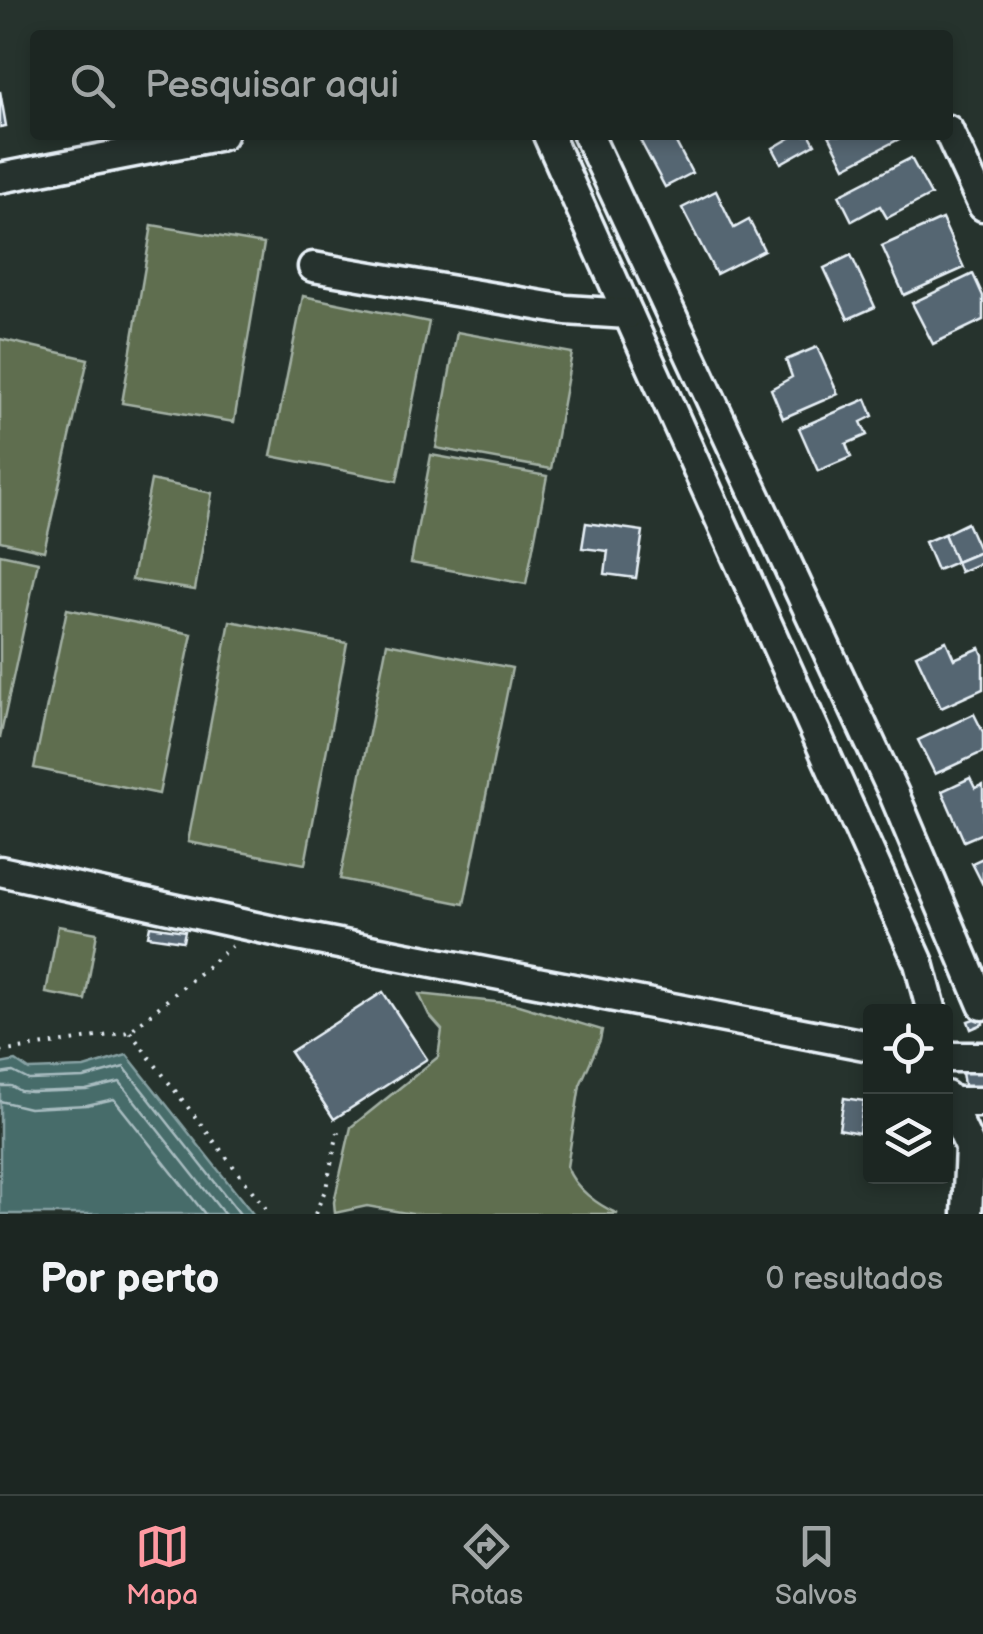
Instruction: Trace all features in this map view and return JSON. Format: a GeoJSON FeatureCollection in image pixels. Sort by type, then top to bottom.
{"type":"FeatureCollection","features":[{"type":"Feature","properties":{"kind":"street"},"geometry":{"type":"LineString","coordinates":[[0,178],[196,140]]}},
{"type":"Feature","properties":{"kind":"street"},"geometry":{"type":"LineString","coordinates":[[550,140],[918,963],[930,1004]]}},
{"type":"Feature","properties":{"kind":"street"},"geometry":{"type":"LineString","coordinates":[[590,140],[894,794],[983,1005]]}},
{"type":"Feature","properties":{"kind":"street"},"geometry":{"type":"LineString","coordinates":[[953,140],[983,206]]}},
{"type":"Feature","properties":{"kind":"street"},"geometry":{"type":"LineString","coordinates":[[313,266],[566,310],[628,314]]}},
{"type":"Feature","properties":{"kind":"street"},"geometry":{"type":"LineString","coordinates":[[0,871],[255,927],[863,1045]]}},
{"type":"Feature","properties":{"kind":"street"},"geometry":{"type":"LineString","coordinates":[[840,1042],[863,1055]]}},
{"type":"Feature","properties":{"kind":"street"},"geometry":{"type":"LineString","coordinates":[[953,1058],[983,1057]]}},
{"type":"Feature","properties":{"kind":"street"},"geometry":{"type":"LineString","coordinates":[[953,1100],[983,1102]]}},
{"type":"Feature","properties":{"kind":"street"},"geometry":{"type":"LineString","coordinates":[[953,1114],[970,1147],[967,1214]]}},
{"type":"Feature","properties":{"kind":"path"},"geometry":{"type":"LineString","coordinates":[[0,1052],[129,1032],[255,927]]}},
{"type":"Feature","properties":{"kind":"path"},"geometry":{"type":"LineString","coordinates":[[129,1032],[270,1214]]}},
{"type":"Feature","properties":{"kind":"path"},"geometry":{"type":"LineString","coordinates":[[315,1214],[326,1188],[338,1132]]}},
{"type":"Feature","properties":{"kind":"green space"},"geometry":{"type":"Polygon","coordinates":[[[152,225],[264,244],[234,422],[122,403],[152,225]]]}},
{"type":"Feature","properties":{"kind":"green space"},"geometry":{"type":"Polygon","coordinates":[[[303,296],[429,322],[397,481],[271,456],[303,296]]]}},
{"type":"Feature","properties":{"kind":"green space"},"geometry":{"type":"Polygon","coordinates":[[[457,332],[572,353],[551,469],[436,448],[457,332]]]}},
{"type":"Feature","properties":{"kind":"green space"},"geometry":{"type":"Polygon","coordinates":[[[0,339],[88,359],[44,551],[0,541],[0,339]]]}},
{"type":"Feature","properties":{"kind":"green space"},"geometry":{"type":"Polygon","coordinates":[[[431,455],[547,476],[526,584],[411,563],[431,455]]]}},
{"type":"Feature","properties":{"kind":"green space"},"geometry":{"type":"Polygon","coordinates":[[[151,480],[212,493],[195,590],[132,580],[151,480]]]}},
{"type":"Feature","properties":{"kind":"green space"},"geometry":{"type":"Polygon","coordinates":[[[0,554],[38,562],[0,738],[0,554]]]}},
{"type":"Feature","properties":{"kind":"green space"},"geometry":{"type":"Polygon","coordinates":[[[67,609],[192,634],[159,794],[34,768],[67,609]]]}},
{"type":"Feature","properties":{"kind":"green space"},"geometry":{"type":"Polygon","coordinates":[[[230,621],[347,643],[305,864],[188,842],[230,621]]]}},
{"type":"Feature","properties":{"kind":"green space"},"geometry":{"type":"Polygon","coordinates":[[[387,643],[512,668],[464,904],[340,879],[387,643]]]}},
{"type":"Feature","properties":{"kind":"green space"},"geometry":{"type":"Polygon","coordinates":[[[58,926],[97,933],[85,1000],[46,993],[58,926]]]}},
{"type":"Feature","properties":{"kind":"green space"},"geometry":{"type":"Polygon","coordinates":[[[419,994],[515,1004],[602,1030],[580,1085],[567,1167],[588,1195],[618,1214],[412,1214],[367,1206],[335,1213],[351,1127],[438,1057],[442,1030],[419,994]]]}},
{"type":"Feature","properties":{"kind":"water"},"geometry":{"type":"Polygon","coordinates":[[[127,1055],[253,1214],[0,1214],[0,1064],[16,1061],[29,1070],[84,1068],[127,1055]]]}},
{"type":"Feature","properties":{"kind":"building"},"geometry":{"type":"Polygon","coordinates":[[[0,91],[6,126],[0,127],[0,91]]]}},
{"type":"Feature","properties":{"kind":"building"},"geometry":{"type":"Polygon","coordinates":[[[640,140],[675,140],[692,173],[665,187],[640,140]]]}},
{"type":"Feature","properties":{"kind":"building"},"geometry":{"type":"Polygon","coordinates":[[[787,140],[813,140],[815,144],[781,163],[773,148],[787,140]]]}},
{"type":"Feature","properties":{"kind":"building"},"geometry":{"type":"Polygon","coordinates":[[[832,140],[897,140],[845,167],[832,140]]]}},
{"type":"Feature","properties":{"kind":"building"},"geometry":{"type":"Polygon","coordinates":[[[911,158],[931,195],[887,218],[880,206],[852,221],[839,195],[911,158]]]}},
{"type":"Feature","properties":{"kind":"building"},"geometry":{"type":"Polygon","coordinates":[[[716,191],[734,228],[749,220],[764,250],[716,274],[682,208],[716,191]]]}},
{"type":"Feature","properties":{"kind":"building"},"geometry":{"type":"Polygon","coordinates":[[[942,219],[964,268],[904,295],[882,246],[942,219]]]}},
{"type":"Feature","properties":{"kind":"building"},"geometry":{"type":"Polygon","coordinates":[[[851,255],[875,307],[848,319],[824,268],[851,255]]]}},
{"type":"Feature","properties":{"kind":"building"},"geometry":{"type":"Polygon","coordinates":[[[973,274],[983,296],[983,320],[933,344],[912,303],[973,274]]]}},
{"type":"Feature","properties":{"kind":"building"},"geometry":{"type":"Polygon","coordinates":[[[817,347],[838,394],[783,418],[771,389],[792,377],[786,360],[817,347]]]}},
{"type":"Feature","properties":{"kind":"building"},"geometry":{"type":"Polygon","coordinates":[[[866,399],[873,416],[861,422],[867,435],[846,444],[851,457],[818,471],[799,428],[866,399]]]}},
{"type":"Feature","properties":{"kind":"building"},"geometry":{"type":"Polygon","coordinates":[[[586,523],[643,531],[636,578],[605,574],[608,551],[582,548],[586,523]]]}},
{"type":"Feature","properties":{"kind":"building"},"geometry":{"type":"Polygon","coordinates":[[[967,523],[980,552],[956,562],[944,534],[967,523]]]}},
{"type":"Feature","properties":{"kind":"building"},"geometry":{"type":"Polygon","coordinates":[[[944,534],[956,562],[937,570],[925,542],[944,534]]]}},
{"type":"Feature","properties":{"kind":"building"},"geometry":{"type":"Polygon","coordinates":[[[980,552],[983,562],[960,572],[956,562],[980,552]]]}},
{"type":"Feature","properties":{"kind":"building"},"geometry":{"type":"Polygon","coordinates":[[[946,641],[954,659],[980,648],[983,689],[941,708],[916,655],[946,641]]]}},
{"type":"Feature","properties":{"kind":"building"},"geometry":{"type":"Polygon","coordinates":[[[974,714],[983,732],[983,752],[935,774],[918,740],[974,714]]]}},
{"type":"Feature","properties":{"kind":"building"},"geometry":{"type":"Polygon","coordinates":[[[970,778],[975,788],[983,785],[983,833],[964,841],[942,791],[970,778]]]}},
{"type":"Feature","properties":{"kind":"building"},"geometry":{"type":"Polygon","coordinates":[[[983,858],[983,885],[972,863],[983,858]]]}},
{"type":"Feature","properties":{"kind":"building"},"geometry":{"type":"Polygon","coordinates":[[[150,926],[185,931],[183,941],[148,936],[150,926]]]}},
{"type":"Feature","properties":{"kind":"building"},"geometry":{"type":"Polygon","coordinates":[[[383,992],[427,1059],[334,1119],[290,1052],[383,992]]]}},
{"type":"Feature","properties":{"kind":"building"},"geometry":{"type":"Polygon","coordinates":[[[983,1016],[983,1024],[971,1029],[968,1021],[983,1016]]]}},
{"type":"Feature","properties":{"kind":"building"},"geometry":{"type":"Polygon","coordinates":[[[983,1062],[983,1095],[966,1098],[961,1066],[983,1062]]]}},
{"type":"Feature","properties":{"kind":"building"},"geometry":{"type":"Polygon","coordinates":[[[844,1098],[863,1101],[859,1133],[839,1129],[844,1098]]]}}]}
